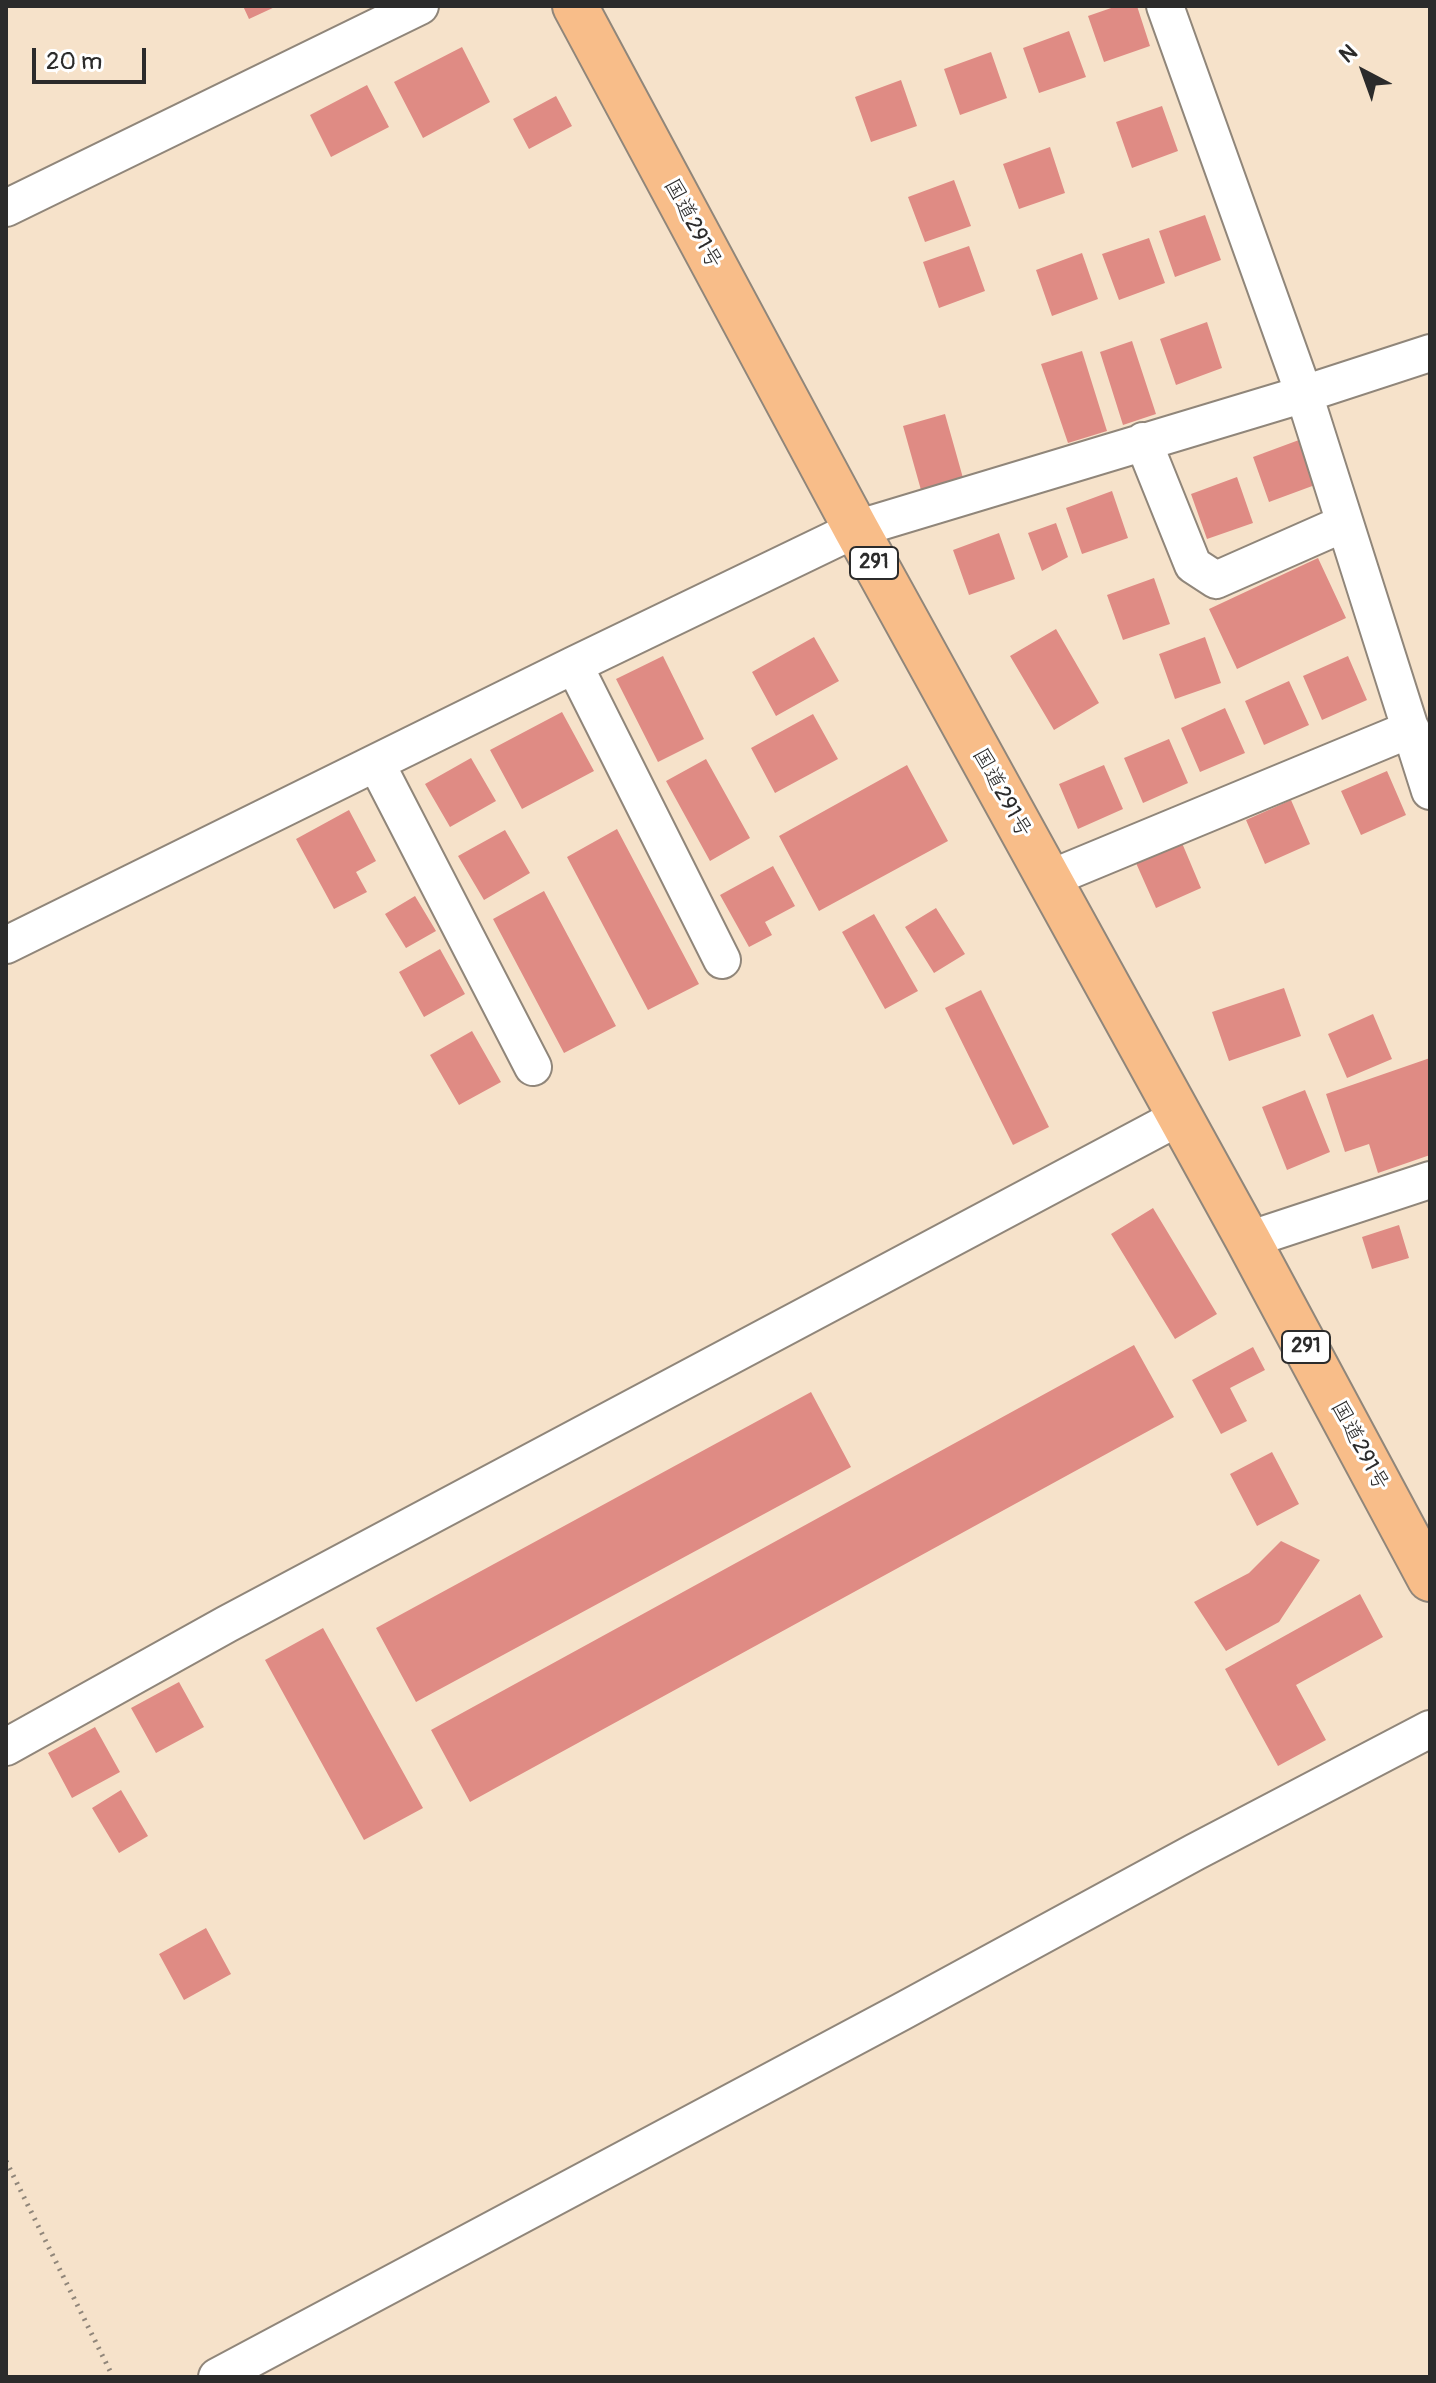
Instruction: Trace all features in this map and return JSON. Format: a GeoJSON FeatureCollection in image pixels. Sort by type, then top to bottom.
{"type":"FeatureCollection","features":[{"type":"Feature","properties":{"kind":"highway","name":"国道291号"},"geometry":{"type":"LineString","coordinates":[[575,6],[856,529],[1181,1116],[1430,1579]]}},
{"type":"Feature","properties":{"kind":"street"},"geometry":{"type":"LineString","coordinates":[[6,208],[420,6]]}},
{"type":"Feature","properties":{"kind":"street"},"geometry":{"type":"LineString","coordinates":[[1165,6],[1304,394],[1430,791]]}},
{"type":"Feature","properties":{"kind":"street"},"geometry":{"type":"LineString","coordinates":[[6,945],[856,529],[1430,353]]}},
{"type":"Feature","properties":{"kind":"street"},"geometry":{"type":"LineString","coordinates":[[1143,441],[1193,565],[1216,580],[1345,523]]}},
{"type":"Feature","properties":{"kind":"street"},"geometry":{"type":"LineString","coordinates":[[574,665],[722,960]]}},
{"type":"Feature","properties":{"kind":"street"},"geometry":{"type":"LineString","coordinates":[[1049,879],[1411,729]]}},
{"type":"Feature","properties":{"kind":"street"},"geometry":{"type":"LineString","coordinates":[[376,763],[533,1067]]}},
{"type":"Feature","properties":{"kind":"street"},"geometry":{"type":"LineString","coordinates":[[6,1747],[227,1624],[1181,1116]]}},
{"type":"Feature","properties":{"kind":"street"},"geometry":{"type":"LineString","coordinates":[[1248,1240],[1430,1180]]}},
{"type":"Feature","properties":{"kind":"street"},"geometry":{"type":"LineString","coordinates":[[217,2377],[1430,1729]]}},
{"type":"Feature","properties":{"kind":"path"},"geometry":{"type":"LineString","coordinates":[[6,2161],[113,2377]]}},
{"type":"Feature","properties":{"kind":"building"},"geometry":{"type":"Polygon","coordinates":[[[243,6],[277,6],[249,19],[243,6]]]}},
{"type":"Feature","properties":{"kind":"building"},"geometry":{"type":"Polygon","coordinates":[[[1117,6],[1137,6],[1150,46],[1104,62],[1088,16],[1117,6]]]}},
{"type":"Feature","properties":{"kind":"building"},"geometry":{"type":"Polygon","coordinates":[[[1069,31],[1086,77],[1039,93],[1023,48],[1069,31]]]}},
{"type":"Feature","properties":{"kind":"building"},"geometry":{"type":"Polygon","coordinates":[[[462,47],[490,102],[423,138],[394,82],[462,47]]]}},
{"type":"Feature","properties":{"kind":"building"},"geometry":{"type":"Polygon","coordinates":[[[991,52],[1007,98],[960,115],[944,69],[991,52]]]}},
{"type":"Feature","properties":{"kind":"building"},"geometry":{"type":"Polygon","coordinates":[[[901,80],[917,126],[871,142],[855,97],[901,80]]]}},
{"type":"Feature","properties":{"kind":"building"},"geometry":{"type":"Polygon","coordinates":[[[367,85],[389,127],[331,157],[310,115],[367,85]]]}},
{"type":"Feature","properties":{"kind":"building"},"geometry":{"type":"Polygon","coordinates":[[[556,96],[572,126],[529,149],[513,119],[556,96]]]}},
{"type":"Feature","properties":{"kind":"building"},"geometry":{"type":"Polygon","coordinates":[[[1162,106],[1178,151],[1132,168],[1116,122],[1162,106]]]}},
{"type":"Feature","properties":{"kind":"building"},"geometry":{"type":"Polygon","coordinates":[[[1050,147],[1065,193],[1019,209],[1003,164],[1050,147]]]}},
{"type":"Feature","properties":{"kind":"building"},"geometry":{"type":"Polygon","coordinates":[[[954,180],[971,226],[925,242],[908,197],[954,180]]]}},
{"type":"Feature","properties":{"kind":"building"},"geometry":{"type":"Polygon","coordinates":[[[1205,215],[1221,260],[1175,277],[1159,231],[1205,215]]]}},
{"type":"Feature","properties":{"kind":"building"},"geometry":{"type":"Polygon","coordinates":[[[1149,238],[1165,283],[1119,300],[1102,254],[1149,238]]]}},
{"type":"Feature","properties":{"kind":"building"},"geometry":{"type":"Polygon","coordinates":[[[969,246],[985,291],[939,308],[923,262],[969,246]]]}},
{"type":"Feature","properties":{"kind":"building"},"geometry":{"type":"Polygon","coordinates":[[[1082,253],[1098,299],[1052,316],[1036,270],[1082,253]]]}},
{"type":"Feature","properties":{"kind":"building"},"geometry":{"type":"Polygon","coordinates":[[[1207,322],[1222,368],[1176,385],[1160,339],[1207,322]]]}},
{"type":"Feature","properties":{"kind":"building"},"geometry":{"type":"Polygon","coordinates":[[[1132,341],[1156,414],[1123,425],[1100,352],[1132,341]]]}},
{"type":"Feature","properties":{"kind":"building"},"geometry":{"type":"Polygon","coordinates":[[[1082,351],[1107,431],[1068,443],[1041,364],[1082,351]]]}},
{"type":"Feature","properties":{"kind":"building"},"geometry":{"type":"Polygon","coordinates":[[[945,414],[963,478],[921,490],[903,426],[945,414]]]}},
{"type":"Feature","properties":{"kind":"building"},"geometry":{"type":"Polygon","coordinates":[[[1299,440],[1315,485],[1269,502],[1253,457],[1299,440]]]}},
{"type":"Feature","properties":{"kind":"building"},"geometry":{"type":"Polygon","coordinates":[[[1237,477],[1253,523],[1207,539],[1191,494],[1237,477]]]}},
{"type":"Feature","properties":{"kind":"building"},"geometry":{"type":"Polygon","coordinates":[[[1112,491],[1128,538],[1082,554],[1066,508],[1112,491]]]}},
{"type":"Feature","properties":{"kind":"building"},"geometry":{"type":"Polygon","coordinates":[[[1056,523],[1068,557],[1042,571],[1028,533],[1056,523]]]}},
{"type":"Feature","properties":{"kind":"building"},"geometry":{"type":"Polygon","coordinates":[[[999,533],[1015,579],[969,595],[953,550],[999,533]]]}},
{"type":"Feature","properties":{"kind":"building"},"geometry":{"type":"Polygon","coordinates":[[[1318,558],[1346,618],[1237,669],[1209,609],[1318,558]]]}},
{"type":"Feature","properties":{"kind":"building"},"geometry":{"type":"Polygon","coordinates":[[[1154,578],[1170,624],[1123,640],[1107,595],[1154,578]]]}},
{"type":"Feature","properties":{"kind":"building"},"geometry":{"type":"Polygon","coordinates":[[[1056,629],[1099,703],[1054,730],[1010,656],[1056,629]]]}},
{"type":"Feature","properties":{"kind":"building"},"geometry":{"type":"Polygon","coordinates":[[[814,637],[839,681],[776,716],[752,672],[814,637]]]}},
{"type":"Feature","properties":{"kind":"building"},"geometry":{"type":"Polygon","coordinates":[[[1205,637],[1221,683],[1175,699],[1159,654],[1205,637]]]}},
{"type":"Feature","properties":{"kind":"building"},"geometry":{"type":"Polygon","coordinates":[[[663,656],[704,739],[658,762],[616,679],[663,656]]]}},
{"type":"Feature","properties":{"kind":"building"},"geometry":{"type":"Polygon","coordinates":[[[1348,656],[1367,700],[1322,720],[1303,676],[1348,656]]]}},
{"type":"Feature","properties":{"kind":"building"},"geometry":{"type":"Polygon","coordinates":[[[1289,681],[1309,725],[1264,745],[1245,701],[1289,681]]]}},
{"type":"Feature","properties":{"kind":"building"},"geometry":{"type":"Polygon","coordinates":[[[1225,708],[1245,753],[1200,772],[1181,728],[1225,708]]]}},
{"type":"Feature","properties":{"kind":"building"},"geometry":{"type":"Polygon","coordinates":[[[562,712],[594,771],[522,809],[490,750],[562,712]]]}},
{"type":"Feature","properties":{"kind":"building"},"geometry":{"type":"Polygon","coordinates":[[[813,714],[838,759],[775,793],[751,748],[813,714]]]}},
{"type":"Feature","properties":{"kind":"building"},"geometry":{"type":"Polygon","coordinates":[[[1169,739],[1188,783],[1143,803],[1124,758],[1169,739]]]}},
{"type":"Feature","properties":{"kind":"building"},"geometry":{"type":"Polygon","coordinates":[[[471,758],[496,801],[450,827],[425,784],[471,758]]]}},
{"type":"Feature","properties":{"kind":"building"},"geometry":{"type":"Polygon","coordinates":[[[706,759],[750,838],[710,861],[666,781],[706,759]]]}},
{"type":"Feature","properties":{"kind":"building"},"geometry":{"type":"Polygon","coordinates":[[[907,765],[948,841],[819,911],[779,836],[907,765]]]}},
{"type":"Feature","properties":{"kind":"building"},"geometry":{"type":"Polygon","coordinates":[[[1104,765],[1123,809],[1078,829],[1059,784],[1104,765]]]}},
{"type":"Feature","properties":{"kind":"building"},"geometry":{"type":"Polygon","coordinates":[[[1387,771],[1406,815],[1361,835],[1341,791],[1387,771]]]}},
{"type":"Feature","properties":{"kind":"building"},"geometry":{"type":"Polygon","coordinates":[[[1291,800],[1310,844],[1265,864],[1246,820],[1291,800]]]}},
{"type":"Feature","properties":{"kind":"building"},"geometry":{"type":"Polygon","coordinates":[[[349,810],[376,861],[356,872],[367,892],[334,909],[296,839],[349,810]]]}},
{"type":"Feature","properties":{"kind":"building"},"geometry":{"type":"Polygon","coordinates":[[[617,829],[699,984],[648,1010],[567,857],[617,829]]]}},
{"type":"Feature","properties":{"kind":"building"},"geometry":{"type":"Polygon","coordinates":[[[505,830],[530,873],[484,900],[458,856],[505,830]]]}},
{"type":"Feature","properties":{"kind":"building"},"geometry":{"type":"Polygon","coordinates":[[[1182,843],[1201,888],[1156,908],[1136,863],[1182,843]]]}},
{"type":"Feature","properties":{"kind":"building"},"geometry":{"type":"Polygon","coordinates":[[[773,866],[795,906],[765,922],[772,935],[749,947],[720,895],[773,866]]]}},
{"type":"Feature","properties":{"kind":"building"},"geometry":{"type":"Polygon","coordinates":[[[544,891],[616,1026],[564,1053],[493,919],[544,891]]]}},
{"type":"Feature","properties":{"kind":"building"},"geometry":{"type":"Polygon","coordinates":[[[415,896],[436,931],[406,948],[385,914],[415,896]]]}},
{"type":"Feature","properties":{"kind":"building"},"geometry":{"type":"Polygon","coordinates":[[[936,908],[965,954],[934,973],[905,927],[936,908]]]}},
{"type":"Feature","properties":{"kind":"building"},"geometry":{"type":"Polygon","coordinates":[[[874,914],[918,991],[885,1009],[842,932],[874,914]]]}},
{"type":"Feature","properties":{"kind":"building"},"geometry":{"type":"Polygon","coordinates":[[[440,949],[465,994],[424,1017],[399,972],[440,949]]]}},
{"type":"Feature","properties":{"kind":"building"},"geometry":{"type":"Polygon","coordinates":[[[1284,988],[1301,1036],[1229,1061],[1212,1012],[1284,988]]]}},
{"type":"Feature","properties":{"kind":"building"},"geometry":{"type":"Polygon","coordinates":[[[981,990],[1049,1127],[1013,1145],[945,1008],[981,990]]]}},
{"type":"Feature","properties":{"kind":"building"},"geometry":{"type":"Polygon","coordinates":[[[1373,1014],[1392,1059],[1347,1078],[1328,1034],[1373,1014]]]}},
{"type":"Feature","properties":{"kind":"building"},"geometry":{"type":"Polygon","coordinates":[[[472,1031],[501,1082],[459,1105],[430,1055],[472,1031]]]}},
{"type":"Feature","properties":{"kind":"building"},"geometry":{"type":"Polygon","coordinates":[[[1430,1058],[1430,1155],[1378,1173],[1369,1144],[1345,1152],[1326,1094],[1430,1058]]]}},
{"type":"Feature","properties":{"kind":"building"},"geometry":{"type":"Polygon","coordinates":[[[1305,1090],[1330,1152],[1287,1170],[1262,1107],[1305,1090]]]}},
{"type":"Feature","properties":{"kind":"building"},"geometry":{"type":"Polygon","coordinates":[[[1153,1208],[1217,1314],[1175,1339],[1111,1234],[1153,1208]]]}},
{"type":"Feature","properties":{"kind":"building"},"geometry":{"type":"Polygon","coordinates":[[[1399,1225],[1409,1258],[1372,1269],[1362,1237],[1399,1225]]]}},
{"type":"Feature","properties":{"kind":"building"},"geometry":{"type":"Polygon","coordinates":[[[1134,1345],[1174,1417],[470,1802],[431,1730],[1134,1345]]]}},
{"type":"Feature","properties":{"kind":"building"},"geometry":{"type":"Polygon","coordinates":[[[1253,1347],[1265,1370],[1230,1388],[1247,1421],[1221,1434],[1192,1380],[1253,1347]]]}},
{"type":"Feature","properties":{"kind":"building"},"geometry":{"type":"Polygon","coordinates":[[[811,1392],[851,1467],[416,1702],[376,1628],[811,1392]]]}},
{"type":"Feature","properties":{"kind":"building"},"geometry":{"type":"Polygon","coordinates":[[[1272,1452],[1299,1504],[1257,1526],[1230,1474],[1272,1452]]]}},
{"type":"Feature","properties":{"kind":"building"},"geometry":{"type":"Polygon","coordinates":[[[1281,1541],[1320,1560],[1279,1622],[1226,1651],[1194,1602],[1249,1573],[1281,1541]]]}},
{"type":"Feature","properties":{"kind":"building"},"geometry":{"type":"Polygon","coordinates":[[[1360,1594],[1383,1637],[1296,1685],[1326,1740],[1278,1766],[1225,1669],[1360,1594]]]}},
{"type":"Feature","properties":{"kind":"building"},"geometry":{"type":"Polygon","coordinates":[[[323,1628],[423,1808],[364,1840],[265,1660],[323,1628]]]}},
{"type":"Feature","properties":{"kind":"building"},"geometry":{"type":"Polygon","coordinates":[[[179,1682],[204,1727],[156,1753],[131,1708],[179,1682]]]}},
{"type":"Feature","properties":{"kind":"building"},"geometry":{"type":"Polygon","coordinates":[[[95,1727],[120,1772],[72,1798],[48,1753],[95,1727]]]}},
{"type":"Feature","properties":{"kind":"building"},"geometry":{"type":"Polygon","coordinates":[[[121,1790],[148,1836],[119,1853],[92,1808],[121,1790]]]}},
{"type":"Feature","properties":{"kind":"building"},"geometry":{"type":"Polygon","coordinates":[[[206,1928],[231,1974],[184,2000],[159,1954],[206,1928]]]}}]}
